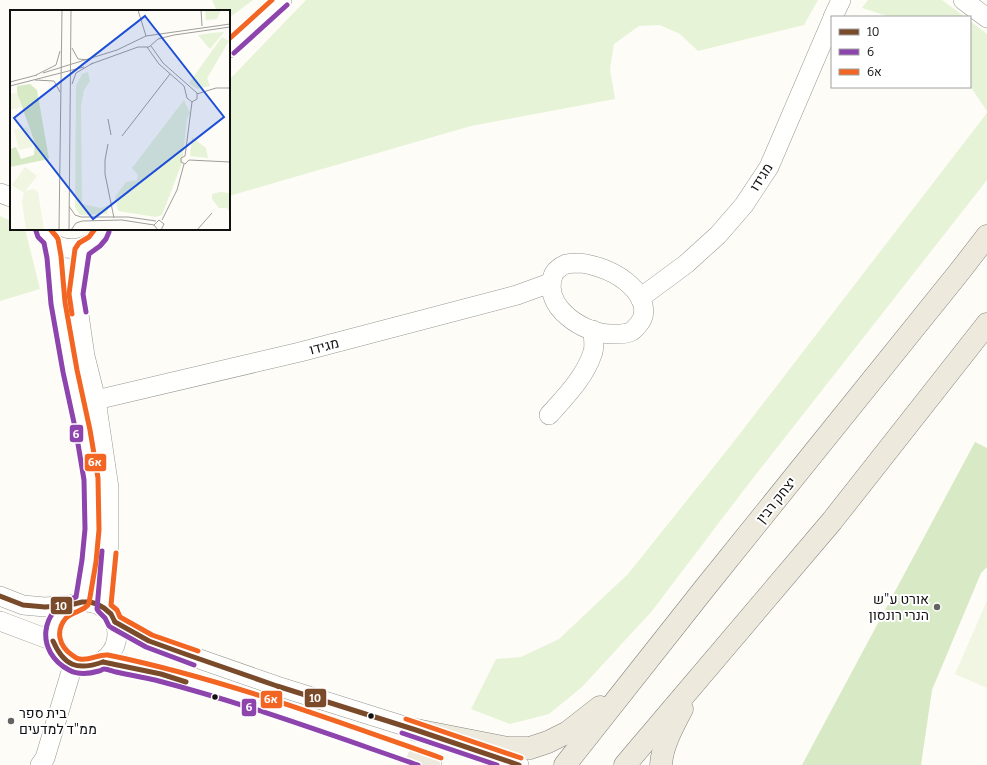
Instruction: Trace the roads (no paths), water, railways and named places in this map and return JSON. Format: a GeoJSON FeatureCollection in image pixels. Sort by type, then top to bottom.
{"type":"FeatureCollection","features":[{"type":"Feature","properties":{"kind":"main road","name":"יצחק רבין"},"geometry":{"type":"LineString","coordinates":[[565,765],[704,589],[960,272],[987,236]]}},
{"type":"Feature","properties":{"kind":"main road"},"geometry":{"type":"LineString","coordinates":[[625,765],[832,521],[987,324]]}},
{"type":"Feature","properties":{"kind":"main road"},"geometry":{"type":"LineString","coordinates":[[416,730],[508,748],[530,748],[548,742],[568,732],[630,682]]}},
{"type":"Feature","properties":{"kind":"main road"},"geometry":{"type":"LineString","coordinates":[[661,765],[665,747],[672,729],[695,683]]}},
{"type":"Feature","properties":{"kind":"street"},"geometry":{"type":"LineString","coordinates":[[230,47],[282,0]]}},
{"type":"Feature","properties":{"kind":"street"},"geometry":{"type":"LineString","coordinates":[[834,16],[841,0]]}},
{"type":"Feature","properties":{"kind":"street"},"geometry":{"type":"LineString","coordinates":[[963,0],[987,18]]}},
{"type":"Feature","properties":{"kind":"street","name":"מגידו"},"geometry":{"type":"LineString","coordinates":[[640,298],[686,264],[713,240],[744,205],[769,167],[831,22]]}},
{"type":"Feature","properties":{"kind":"street"},"geometry":{"type":"LineString","coordinates":[[0,193],[10,197]]}},
{"type":"Feature","properties":{"kind":"street"},"geometry":{"type":"LineString","coordinates":[[47,234],[58,245],[75,249],[84,247],[93,242],[102,230]]}},
{"type":"Feature","properties":{"kind":"street"},"geometry":{"type":"LineString","coordinates":[[47,234],[54,257],[58,303],[91,479],[92,529],[89,561],[76,604],[61,612],[55,620],[52,630],[53,641],[57,651],[64,659],[73,665],[83,667],[93,666],[103,662],[111,654],[116,644],[117,633],[110,615],[109,488],[96,400],[86,356],[76,294],[82,251],[84,247]]}},
{"type":"Feature","properties":{"kind":"street"},"geometry":{"type":"LineString","coordinates":[[581,263],[594,265],[619,277],[630,286],[640,298],[645,309],[640,322],[632,331],[622,334],[608,334],[593,330],[569,318],[553,299],[550,283],[554,273],[565,265],[581,263]]}},
{"type":"Feature","properties":{"kind":"street","name":"מגידו"},"geometry":{"type":"LineString","coordinates":[[96,400],[300,352],[518,295],[550,283]]}},
{"type":"Feature","properties":{"kind":"street"},"geometry":{"type":"LineString","coordinates":[[549,415],[573,388],[585,368],[593,351],[593,330]]}},
{"type":"Feature","properties":{"kind":"street"},"geometry":{"type":"LineString","coordinates":[[0,596],[22,605],[44,607],[90,602],[97,604],[110,615],[150,641],[188,656],[519,765]]}},
{"type":"Feature","properties":{"kind":"street"},"geometry":{"type":"LineString","coordinates":[[0,621],[53,641]]}},
{"type":"Feature","properties":{"kind":"street"},"geometry":{"type":"LineString","coordinates":[[103,662],[161,674],[251,701],[360,737],[438,765]]}},
{"type":"Feature","properties":{"kind":"street"},"geometry":{"type":"LineString","coordinates":[[40,765],[45,758],[73,665]]}},
{"type":"Feature","properties":{"kind":"place","name":"אורט ע\"ש הנרי רונסון"},"geometry":{"type":"Point","coordinates":[937,607]}},
{"type":"Feature","properties":{"kind":"place","name":"בית ספר ממ\"ד למדעים"},"geometry":{"type":"Point","coordinates":[11,721]}}]}
